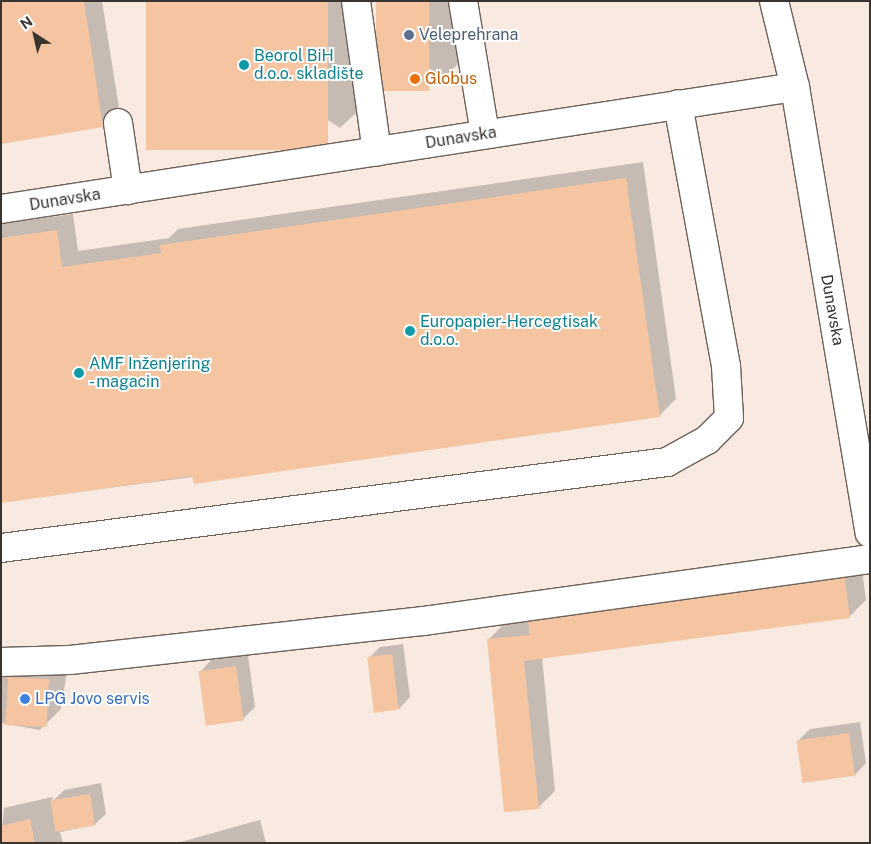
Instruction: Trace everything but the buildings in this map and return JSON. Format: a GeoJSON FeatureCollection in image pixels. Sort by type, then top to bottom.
{"type":"FeatureCollection","features":[{"type":"Feature","properties":{"kind":"street"},"geometry":{"type":"LineString","coordinates":[[356,1],[377,152]]}},
{"type":"Feature","properties":{"kind":"street"},"geometry":{"type":"LineString","coordinates":[[463,1],[485,134]]}},
{"type":"Feature","properties":{"kind":"street","name":"Dunavska"},"geometry":{"type":"LineString","coordinates":[[774,1],[794,87],[870,533]]}},
{"type":"Feature","properties":{"kind":"street","name":"Dunavska"},"geometry":{"type":"LineString","coordinates":[[1,209],[794,87]]}},
{"type":"Feature","properties":{"kind":"street"},"geometry":{"type":"LineString","coordinates":[[1,548],[667,462],[707,440],[729,418],[726,366],[678,104]]}},
{"type":"Feature","properties":{"kind":"street"},"geometry":{"type":"LineString","coordinates":[[118,123],[128,190]]}},
{"type":"Feature","properties":{"kind":"street"},"geometry":{"type":"LineString","coordinates":[[1,662],[70,660],[424,620],[870,559]]}},
{"type":"Feature","properties":{"kind":"place","name":"Veleprehrana"},"geometry":{"type":"Point","coordinates":[409,35]}},
{"type":"Feature","properties":{"kind":"place","name":"Beorol BiH d.o.o. skladište"},"geometry":{"type":"Point","coordinates":[244,65]}},
{"type":"Feature","properties":{"kind":"place","name":"Globus"},"geometry":{"type":"Point","coordinates":[415,79]}},
{"type":"Feature","properties":{"kind":"place","name":"Europapier-Hercegtisak d.o.o."},"geometry":{"type":"Point","coordinates":[410,331]}},
{"type":"Feature","properties":{"kind":"place","name":"AMF Inženjering - magacin"},"geometry":{"type":"Point","coordinates":[79,373]}},
{"type":"Feature","properties":{"kind":"place","name":"LPG Jovo servis"},"geometry":{"type":"Point","coordinates":[25,699]}}]}
